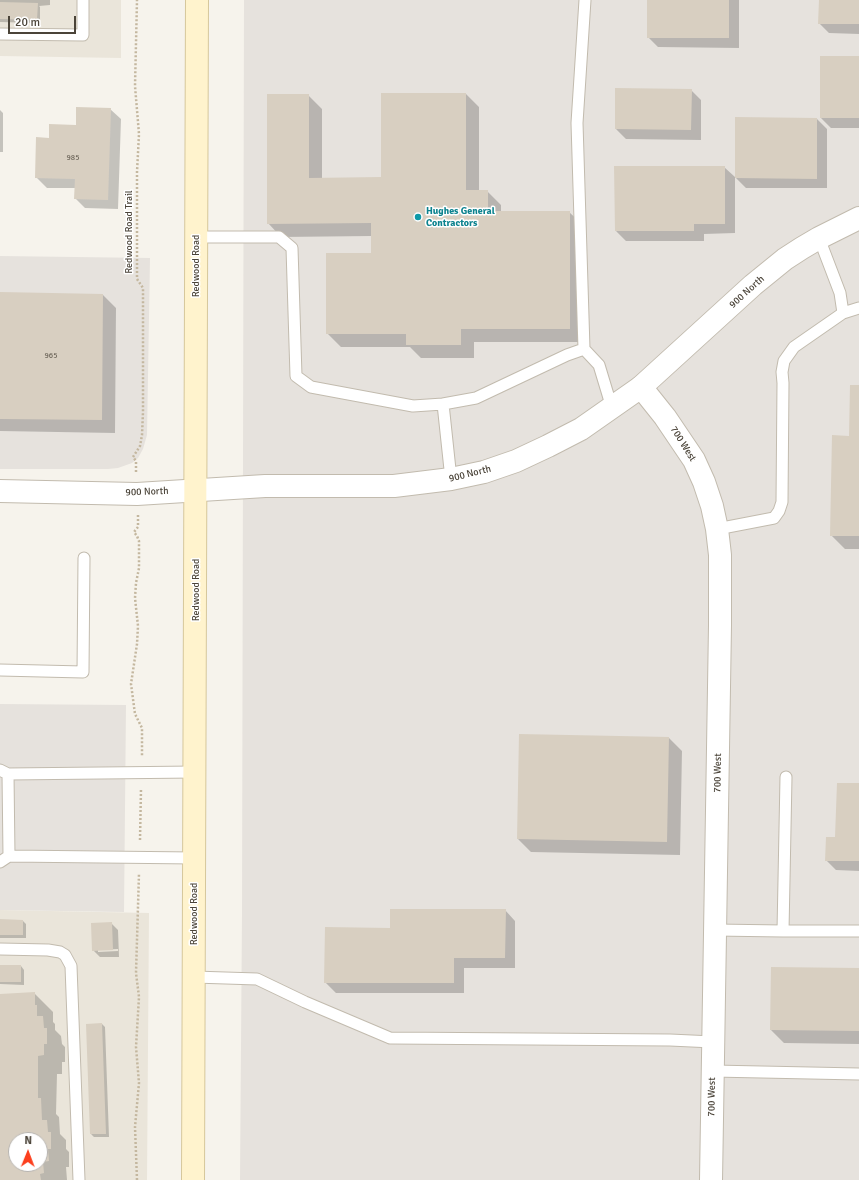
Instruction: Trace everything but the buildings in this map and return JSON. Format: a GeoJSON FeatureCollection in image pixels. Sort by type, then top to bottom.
{"type":"FeatureCollection","features":[{"type":"Feature","properties":{"kind":"main road","name":"Redwood Road"},"geometry":{"type":"LineString","coordinates":[[193,1180],[197,0]]}},
{"type":"Feature","properties":{"kind":"street","name":"900 North"},"geometry":{"type":"LineString","coordinates":[[0,491],[137,494],[266,486],[394,486],[451,479],[484,472],[516,461],[581,429],[641,387],[753,285],[796,252],[819,238],[859,218]]}},
{"type":"Feature","properties":{"kind":"street","name":"700 West"},"geometry":{"type":"LineString","coordinates":[[641,387],[669,422],[694,460],[704,482],[712,506],[717,529],[720,556],[711,1180]]}},
{"type":"Feature","properties":{"kind":"lane"},"geometry":{"type":"LineString","coordinates":[[0,34],[83,35],[83,0]]}},
{"type":"Feature","properties":{"kind":"lane"},"geometry":{"type":"LineString","coordinates":[[585,0],[577,123],[584,348],[600,365],[612,408]]}},
{"type":"Feature","properties":{"kind":"lane"},"geometry":{"type":"LineString","coordinates":[[196,237],[279,237],[292,248],[296,376],[311,387],[413,406],[443,404],[476,398],[584,348]]}},
{"type":"Feature","properties":{"kind":"lane"},"geometry":{"type":"LineString","coordinates":[[819,238],[840,293],[843,313]]}},
{"type":"Feature","properties":{"kind":"lane"},"geometry":{"type":"LineString","coordinates":[[717,529],[774,518],[779,511],[782,502],[782,372],[784,362],[794,346],[843,313],[859,308]]}},
{"type":"Feature","properties":{"kind":"lane"},"geometry":{"type":"LineString","coordinates":[[443,404],[451,479]]}},
{"type":"Feature","properties":{"kind":"lane"},"geometry":{"type":"LineString","coordinates":[[0,670],[83,672],[84,558]]}},
{"type":"Feature","properties":{"kind":"lane"},"geometry":{"type":"LineString","coordinates":[[195,772],[4,772],[5,859],[195,858]]}},
{"type":"Feature","properties":{"kind":"lane"},"geometry":{"type":"LineString","coordinates":[[783,931],[786,777]]}},
{"type":"Feature","properties":{"kind":"lane"},"geometry":{"type":"LineString","coordinates":[[715,930],[859,931]]}},
{"type":"Feature","properties":{"kind":"lane"},"geometry":{"type":"LineString","coordinates":[[0,949],[48,950],[60,952],[66,955],[71,966],[79,1180]]}},
{"type":"Feature","properties":{"kind":"lane"},"geometry":{"type":"LineString","coordinates":[[194,977],[257,979],[305,1002],[390,1038],[670,1040],[713,1042]]}},
{"type":"Feature","properties":{"kind":"lane"},"geometry":{"type":"LineString","coordinates":[[713,1071],[859,1074]]}},
{"type":"Feature","properties":{"kind":"path","name":"Redwood Road Trail"},"geometry":{"type":"LineString","coordinates":[[136,461],[133,457],[140,446],[143,412],[143,288],[137,279],[137,172],[139,134],[135,86],[137,0]]}},
{"type":"Feature","properties":{"kind":"path"},"geometry":{"type":"LineString","coordinates":[[134,532],[138,527]]}},
{"type":"Feature","properties":{"kind":"shaded area"},"geometry":{"type":"Polygon","coordinates":[[[0,0],[121,0],[121,58],[0,56],[0,0]]]}},
{"type":"Feature","properties":{"kind":"shaded area"},"geometry":{"type":"Polygon","coordinates":[[[244,0],[859,0],[859,1180],[240,1180],[244,0]]]}},
{"type":"Feature","properties":{"kind":"shaded area"},"geometry":{"type":"Polygon","coordinates":[[[0,256],[150,258],[147,435],[143,449],[138,458],[132,463],[118,468],[108,469],[0,469],[0,256]]]}},
{"type":"Feature","properties":{"kind":"shaded area"},"geometry":{"type":"Polygon","coordinates":[[[0,704],[126,705],[124,912],[0,910],[0,704]]]}},
{"type":"Feature","properties":{"kind":"shaded area"},"geometry":{"type":"Polygon","coordinates":[[[0,910],[149,913],[147,1180],[0,1180],[0,910]]]}},
{"type":"Feature","properties":{"kind":"place","name":"Hughes General Contractors"},"geometry":{"type":"Point","coordinates":[418,217]}}]}
